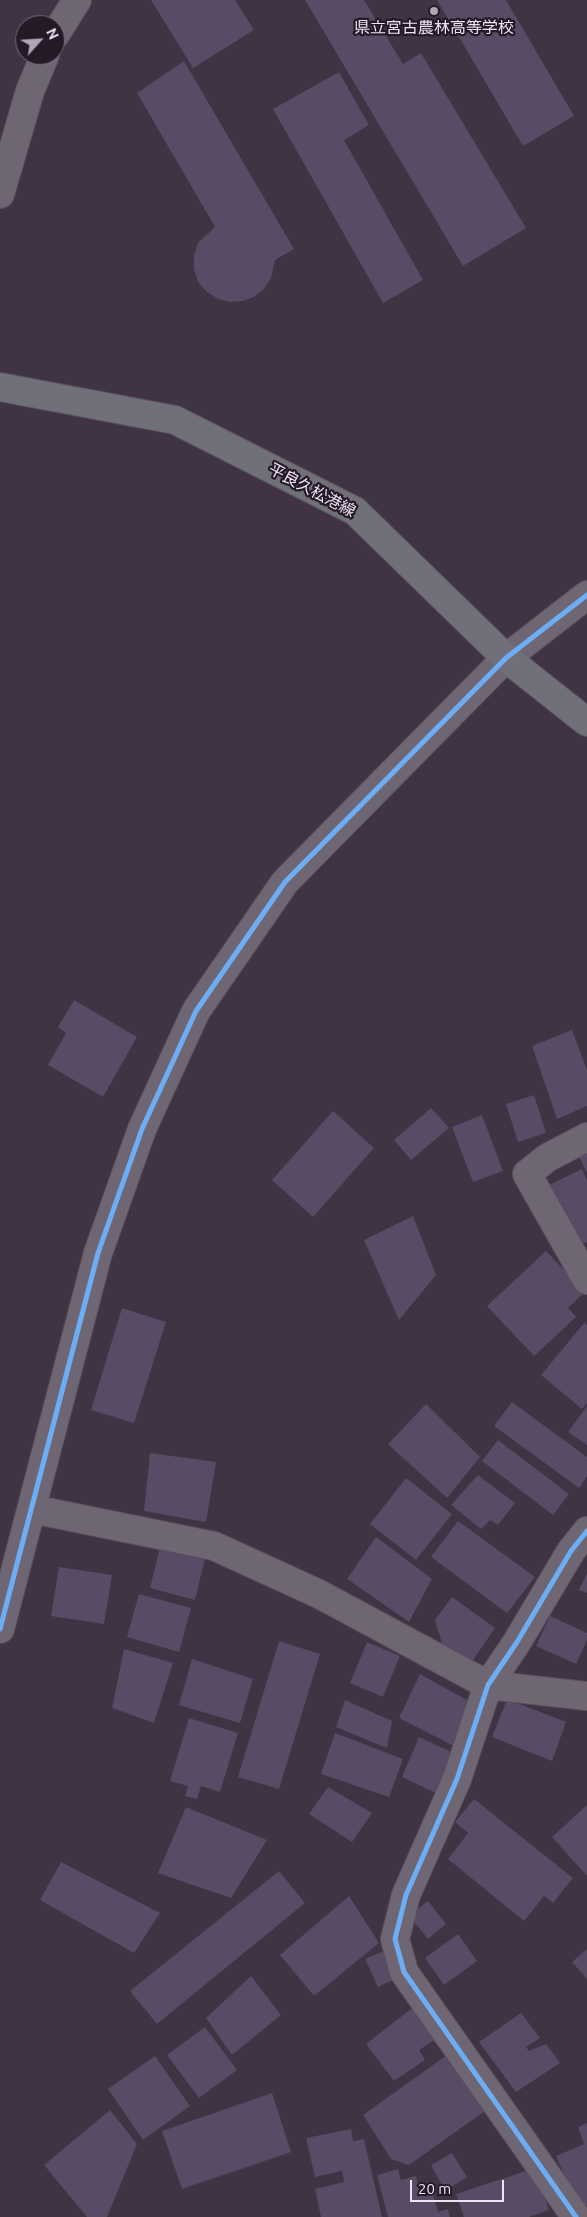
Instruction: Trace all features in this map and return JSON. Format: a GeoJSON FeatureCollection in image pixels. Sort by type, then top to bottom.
{"type":"FeatureCollection","features":[{"type":"Feature","properties":{"kind":"main road","name":"平良久松港線"},"geometry":{"type":"LineString","coordinates":[[0,387],[174,420],[355,511],[506,658],[587,722]]}},
{"type":"Feature","properties":{"kind":"street"},"geometry":{"type":"LineString","coordinates":[[65,19],[77,0]]}},
{"type":"Feature","properties":{"kind":"street"},"geometry":{"type":"LineString","coordinates":[[0,194],[30,91],[41,65]]}},
{"type":"Feature","properties":{"kind":"street"},"geometry":{"type":"LineString","coordinates":[[0,1629],[98,1252],[142,1129],[196,1011],[285,882],[506,658],[587,595]]}},
{"type":"Feature","properties":{"kind":"street"},"geometry":{"type":"LineString","coordinates":[[587,1137],[547,1158],[527,1174],[587,1280]]}},
{"type":"Feature","properties":{"kind":"street"},"geometry":{"type":"LineString","coordinates":[[32,1509],[214,1546],[319,1594],[488,1685],[587,1696]]}},
{"type":"Feature","properties":{"kind":"street"},"geometry":{"type":"LineString","coordinates":[[576,2217],[404,1972],[395,1939],[406,1895],[457,1779],[488,1685],[517,1642],[571,1551],[587,1531]]}},
{"type":"Feature","properties":{"kind":"building"},"geometry":{"type":"Polygon","coordinates":[[[151,0],[235,0],[254,30],[193,68],[151,0]]]}},
{"type":"Feature","properties":{"kind":"building"},"geometry":{"type":"Polygon","coordinates":[[[305,0],[364,0],[403,64],[421,53],[526,228],[463,266],[305,0]]]}},
{"type":"Feature","properties":{"kind":"building"},"geometry":{"type":"Polygon","coordinates":[[[437,0],[506,0],[574,116],[523,146],[437,0]]]}},
{"type":"Feature","properties":{"kind":"building"},"geometry":{"type":"Polygon","coordinates":[[[184,61],[294,249],[275,260],[271,278],[264,289],[254,297],[243,301],[230,302],[218,299],[207,292],[198,282],[194,269],[194,255],[198,243],[215,227],[137,93],[184,61]]]}},
{"type":"Feature","properties":{"kind":"building"},"geometry":{"type":"Polygon","coordinates":[[[339,72],[369,125],[344,140],[423,280],[383,303],[273,109],[339,72]]]}},
{"type":"Feature","properties":{"kind":"building"},"geometry":{"type":"Polygon","coordinates":[[[74,1000],[137,1037],[103,1097],[48,1065],[66,1033],[58,1027],[74,1000]]]}},
{"type":"Feature","properties":{"kind":"building"},"geometry":{"type":"Polygon","coordinates":[[[572,1030],[587,1070],[587,1106],[557,1119],[532,1046],[572,1030]]]}},
{"type":"Feature","properties":{"kind":"building"},"geometry":{"type":"Polygon","coordinates":[[[534,1095],[546,1133],[518,1142],[506,1104],[534,1095]]]}},
{"type":"Feature","properties":{"kind":"building"},"geometry":{"type":"Polygon","coordinates":[[[431,1108],[449,1128],[411,1160],[394,1140],[431,1108]]]}},
{"type":"Feature","properties":{"kind":"building"},"geometry":{"type":"Polygon","coordinates":[[[333,1111],[374,1148],[313,1217],[272,1180],[333,1111]]]}},
{"type":"Feature","properties":{"kind":"building"},"geometry":{"type":"Polygon","coordinates":[[[482,1115],[503,1171],[473,1182],[452,1127],[482,1115]]]}},
{"type":"Feature","properties":{"kind":"building"},"geometry":{"type":"Polygon","coordinates":[[[587,1143],[587,1173],[575,1148],[587,1143]]]}},
{"type":"Feature","properties":{"kind":"building"},"geometry":{"type":"Polygon","coordinates":[[[582,1169],[587,1180],[587,1242],[573,1249],[543,1188],[582,1169]]]}},
{"type":"Feature","properties":{"kind":"building"},"geometry":{"type":"Polygon","coordinates":[[[413,1216],[436,1275],[399,1320],[364,1240],[413,1216]]]}},
{"type":"Feature","properties":{"kind":"building"},"geometry":{"type":"Polygon","coordinates":[[[546,1251],[585,1292],[568,1308],[576,1317],[534,1356],[487,1306],[546,1251]]]}},
{"type":"Feature","properties":{"kind":"building"},"geometry":{"type":"Polygon","coordinates":[[[122,1308],[166,1322],[134,1423],[91,1410],[122,1308]]]}},
{"type":"Feature","properties":{"kind":"building"},"geometry":{"type":"Polygon","coordinates":[[[584,1323],[587,1325],[587,1403],[582,1409],[541,1375],[584,1323]]]}},
{"type":"Feature","properties":{"kind":"building"},"geometry":{"type":"Polygon","coordinates":[[[512,1402],[587,1457],[587,1476],[579,1488],[494,1426],[512,1402]]]}},
{"type":"Feature","properties":{"kind":"building"},"geometry":{"type":"Polygon","coordinates":[[[426,1404],[480,1457],[447,1498],[388,1444],[426,1404]]]}},
{"type":"Feature","properties":{"kind":"building"},"geometry":{"type":"Polygon","coordinates":[[[587,1406],[587,1445],[568,1432],[587,1406]]]}},
{"type":"Feature","properties":{"kind":"building"},"geometry":{"type":"Polygon","coordinates":[[[498,1440],[569,1494],[553,1515],[482,1461],[498,1440]]]}},
{"type":"Feature","properties":{"kind":"building"},"geometry":{"type":"Polygon","coordinates":[[[150,1453],[216,1462],[206,1522],[144,1511],[150,1453]]]}},
{"type":"Feature","properties":{"kind":"building"},"geometry":{"type":"Polygon","coordinates":[[[478,1475],[515,1503],[498,1525],[490,1520],[481,1529],[451,1505],[478,1475]]]}},
{"type":"Feature","properties":{"kind":"building"},"geometry":{"type":"Polygon","coordinates":[[[406,1478],[452,1514],[416,1560],[370,1524],[406,1478]]]}},
{"type":"Feature","properties":{"kind":"building"},"geometry":{"type":"Polygon","coordinates":[[[458,1521],[535,1577],[507,1613],[431,1557],[458,1521]]]}},
{"type":"Feature","properties":{"kind":"building"},"geometry":{"type":"Polygon","coordinates":[[[376,1537],[432,1579],[409,1622],[347,1579],[376,1537]]]}},
{"type":"Feature","properties":{"kind":"building"},"geometry":{"type":"Polygon","coordinates":[[[160,1547],[205,1558],[195,1600],[150,1588],[160,1547]]]}},
{"type":"Feature","properties":{"kind":"building"},"geometry":{"type":"Polygon","coordinates":[[[59,1567],[112,1575],[104,1624],[51,1616],[59,1567]]]}},
{"type":"Feature","properties":{"kind":"building"},"geometry":{"type":"Polygon","coordinates":[[[587,1573],[587,1593],[579,1590],[587,1573]]]}},
{"type":"Feature","properties":{"kind":"building"},"geometry":{"type":"Polygon","coordinates":[[[139,1594],[191,1608],[179,1652],[127,1637],[139,1594]]]}},
{"type":"Feature","properties":{"kind":"building"},"geometry":{"type":"Polygon","coordinates":[[[452,1597],[495,1628],[469,1666],[443,1647],[435,1620],[452,1597]]]}},
{"type":"Feature","properties":{"kind":"building"},"geometry":{"type":"Polygon","coordinates":[[[550,1616],[587,1633],[587,1640],[576,1664],[536,1646],[550,1616]]]}},
{"type":"Feature","properties":{"kind":"building"},"geometry":{"type":"Polygon","coordinates":[[[279,1641],[320,1654],[279,1789],[238,1777],[279,1641]]]}},
{"type":"Feature","properties":{"kind":"building"},"geometry":{"type":"Polygon","coordinates":[[[367,1642],[400,1656],[383,1697],[350,1683],[367,1642]]]}},
{"type":"Feature","properties":{"kind":"building"},"geometry":{"type":"Polygon","coordinates":[[[124,1649],[173,1663],[154,1723],[112,1708],[124,1649]]]}},
{"type":"Feature","properties":{"kind":"building"},"geometry":{"type":"Polygon","coordinates":[[[192,1659],[253,1679],[240,1723],[179,1705],[192,1659]]]}},
{"type":"Feature","properties":{"kind":"building"},"geometry":{"type":"Polygon","coordinates":[[[420,1674],[474,1704],[454,1746],[399,1718],[420,1674]]]}},
{"type":"Feature","properties":{"kind":"building"},"geometry":{"type":"Polygon","coordinates":[[[507,1699],[566,1722],[552,1761],[492,1737],[507,1699]]]}},
{"type":"Feature","properties":{"kind":"building"},"geometry":{"type":"Polygon","coordinates":[[[345,1700],[392,1721],[387,1748],[336,1727],[345,1700]]]}},
{"type":"Feature","properties":{"kind":"building"},"geometry":{"type":"Polygon","coordinates":[[[189,1718],[238,1733],[220,1792],[201,1786],[197,1799],[185,1796],[188,1786],[170,1781],[189,1718]]]}},
{"type":"Feature","properties":{"kind":"building"},"geometry":{"type":"Polygon","coordinates":[[[335,1733],[403,1759],[389,1797],[321,1774],[335,1733]]]}},
{"type":"Feature","properties":{"kind":"building"},"geometry":{"type":"Polygon","coordinates":[[[419,1737],[460,1756],[442,1796],[402,1777],[419,1737]]]}},
{"type":"Feature","properties":{"kind":"building"},"geometry":{"type":"Polygon","coordinates":[[[328,1787],[372,1813],[352,1842],[309,1814],[328,1787]]]}},
{"type":"Feature","properties":{"kind":"building"},"geometry":{"type":"Polygon","coordinates":[[[474,1799],[573,1878],[553,1903],[544,1896],[524,1921],[448,1859],[468,1833],[455,1822],[474,1799]]]}},
{"type":"Feature","properties":{"kind":"building"},"geometry":{"type":"Polygon","coordinates":[[[587,1805],[587,1876],[552,1837],[587,1805]]]}},
{"type":"Feature","properties":{"kind":"building"},"geometry":{"type":"Polygon","coordinates":[[[186,1807],[267,1840],[231,1898],[158,1873],[186,1807]]]}},
{"type":"Feature","properties":{"kind":"building"},"geometry":{"type":"Polygon","coordinates":[[[61,1862],[160,1913],[134,1953],[40,1900],[61,1862]]]}},
{"type":"Feature","properties":{"kind":"building"},"geometry":{"type":"Polygon","coordinates":[[[279,1871],[305,1903],[157,2024],[130,1991],[279,1871]]]}},
{"type":"Feature","properties":{"kind":"building"},"geometry":{"type":"Polygon","coordinates":[[[349,1896],[379,1943],[314,1996],[280,1955],[349,1896]]]}},
{"type":"Feature","properties":{"kind":"building"},"geometry":{"type":"Polygon","coordinates":[[[428,1901],[446,1924],[428,1939],[409,1916],[428,1901]]]}},
{"type":"Feature","properties":{"kind":"building"},"geometry":{"type":"Polygon","coordinates":[[[458,1934],[477,1961],[444,1985],[425,1958],[458,1934]]]}},
{"type":"Feature","properties":{"kind":"building"},"geometry":{"type":"Polygon","coordinates":[[[587,1949],[587,1979],[572,1962],[587,1949]]]}},
{"type":"Feature","properties":{"kind":"building"},"geometry":{"type":"Polygon","coordinates":[[[384,1951],[397,1978],[378,1987],[365,1959],[384,1951]]]}},
{"type":"Feature","properties":{"kind":"building"},"geometry":{"type":"Polygon","coordinates":[[[251,1976],[281,2015],[232,2055],[206,2018],[251,1976]]]}},
{"type":"Feature","properties":{"kind":"building"},"geometry":{"type":"Polygon","coordinates":[[[416,2005],[438,2038],[419,2050],[425,2060],[394,2081],[366,2044],[416,2005]]]}},
{"type":"Feature","properties":{"kind":"building"},"geometry":{"type":"Polygon","coordinates":[[[521,2013],[540,2038],[526,2047],[529,2051],[546,2044],[560,2063],[516,2092],[479,2042],[521,2013]]]}},
{"type":"Feature","properties":{"kind":"building"},"geometry":{"type":"Polygon","coordinates":[[[205,2027],[237,2070],[199,2098],[167,2055],[205,2027]]]}},
{"type":"Feature","properties":{"kind":"building"},"geometry":{"type":"Polygon","coordinates":[[[447,2055],[485,2111],[409,2165],[391,2159],[363,2115],[447,2055]]]}},
{"type":"Feature","properties":{"kind":"building"},"geometry":{"type":"Polygon","coordinates":[[[155,2056],[190,2106],[143,2140],[108,2089],[155,2056]]]}},
{"type":"Feature","properties":{"kind":"building"},"geometry":{"type":"Polygon","coordinates":[[[272,2093],[291,2152],[182,2189],[162,2131],[272,2093]]]}},
{"type":"Feature","properties":{"kind":"building"},"geometry":{"type":"Polygon","coordinates":[[[110,2110],[137,2144],[107,2217],[87,2217],[44,2165],[110,2110]]]}},
{"type":"Feature","properties":{"kind":"building"},"geometry":{"type":"Polygon","coordinates":[[[587,2123],[587,2206],[579,2209],[556,2156],[584,2144],[578,2127],[587,2123]]]}},
{"type":"Feature","properties":{"kind":"building"},"geometry":{"type":"Polygon","coordinates":[[[351,2129],[353,2141],[364,2139],[382,2217],[321,2217],[315,2189],[344,2182],[342,2171],[315,2177],[306,2138],[351,2129]]]}},
{"type":"Feature","properties":{"kind":"building"},"geometry":{"type":"Polygon","coordinates":[[[452,2153],[467,2177],[445,2191],[431,2165],[452,2153]]]}},
{"type":"Feature","properties":{"kind":"building"},"geometry":{"type":"Polygon","coordinates":[[[535,2168],[549,2210],[529,2217],[464,2217],[456,2194],[535,2168]]]}},
{"type":"Feature","properties":{"kind":"building"},"geometry":{"type":"Polygon","coordinates":[[[398,2169],[401,2180],[416,2176],[420,2194],[432,2191],[438,2212],[448,2209],[450,2217],[388,2217],[377,2175],[398,2169]]]}},
{"type":"Feature","properties":{"kind":"cycle path"},"geometry":{"type":"LineString","coordinates":[[0,1629],[98,1253],[142,1129],[196,1011],[285,882],[506,658],[587,595]]}},
{"type":"Feature","properties":{"kind":"cycle path"},"geometry":{"type":"LineString","coordinates":[[576,2217],[404,1972],[395,1939],[406,1895],[457,1779],[488,1685],[517,1642],[571,1551],[587,1531]]}},
{"type":"Feature","properties":{"kind":"place","name":"県立宮古農林高等学校"},"geometry":{"type":"Point","coordinates":[434,11]}}]}
